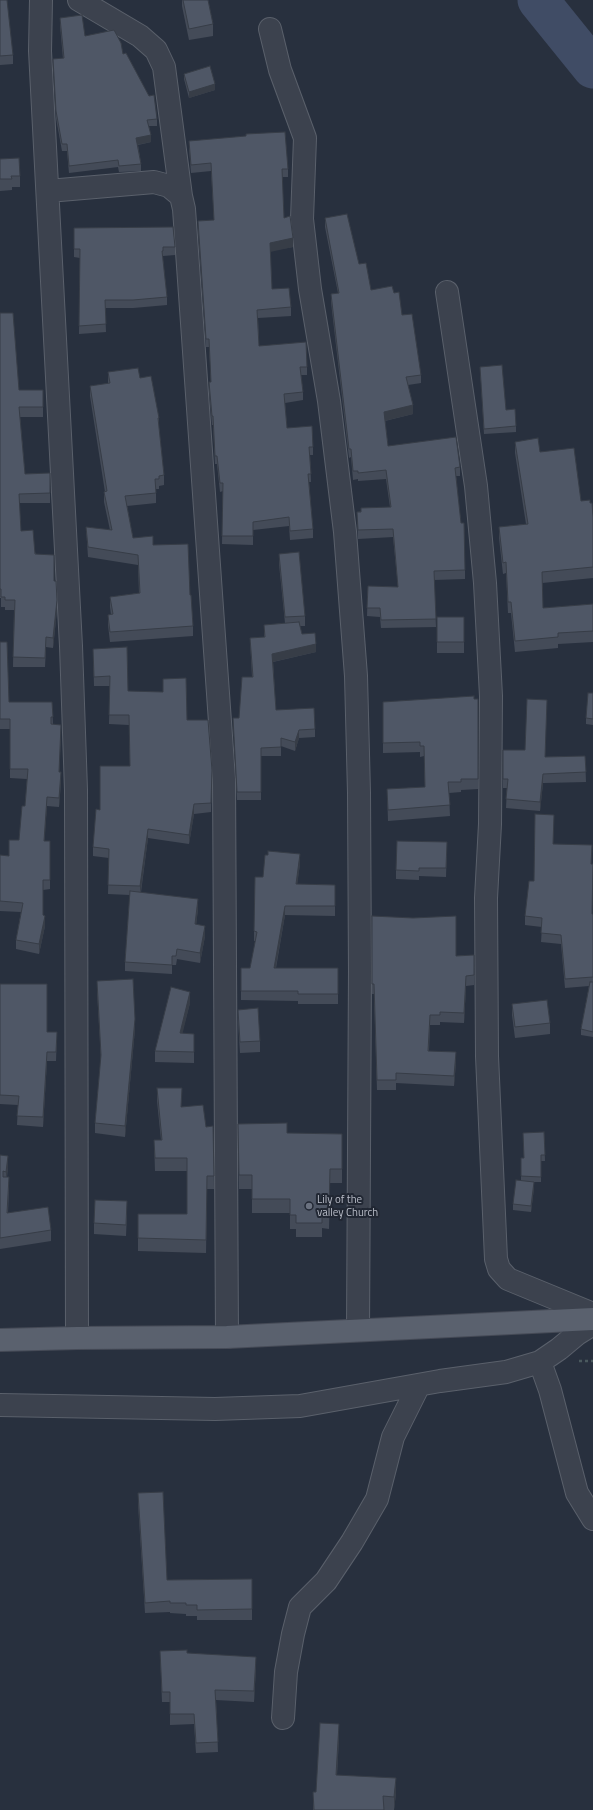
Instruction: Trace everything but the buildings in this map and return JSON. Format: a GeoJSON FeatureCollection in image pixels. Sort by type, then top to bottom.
{"type":"FeatureCollection","features":[{"type":"Feature","properties":{"kind":"main road"},"geometry":{"type":"LineString","coordinates":[[0,1340],[228,1337],[593,1319]]}},
{"type":"Feature","properties":{"kind":"street"},"geometry":{"type":"LineString","coordinates":[[41,0],[40,51],[71,646],[76,790],[76,1338]]}},
{"type":"Feature","properties":{"kind":"street"},"geometry":{"type":"LineString","coordinates":[[79,0],[140,36],[156,50],[164,66],[184,217],[224,779],[228,1337]]}},
{"type":"Feature","properties":{"kind":"street"},"geometry":{"type":"LineString","coordinates":[[270,29],[280,70],[305,138],[302,219],[310,289],[329,401],[343,517],[356,676],[359,793],[360,963],[358,1330]]}},
{"type":"Feature","properties":{"kind":"street"},"geometry":{"type":"LineString","coordinates":[[48,191],[154,182],[169,186],[181,196]]}},
{"type":"Feature","properties":{"kind":"street"},"geometry":{"type":"LineString","coordinates":[[447,292],[476,486],[485,583],[491,690],[490,824],[486,898],[487,1056],[496,1259],[499,1269],[508,1279],[593,1314]]}},
{"type":"Feature","properties":{"kind":"street"},"geometry":{"type":"LineString","coordinates":[[0,1406],[265,1409],[300,1406],[419,1385],[506,1372],[540,1362],[593,1324]]}},
{"type":"Feature","properties":{"kind":"street"},"geometry":{"type":"LineString","coordinates":[[540,1362],[550,1390],[577,1493],[593,1519]]}},
{"type":"Feature","properties":{"kind":"street"},"geometry":{"type":"LineString","coordinates":[[283,1718],[286,1672],[300,1607],[326,1581],[352,1542],[377,1499],[393,1437],[419,1385]]}},
{"type":"Feature","properties":{"kind":"waterway"},"geometry":{"type":"LineString","coordinates":[[538,0],[593,68]]}},
{"type":"Feature","properties":{"kind":"place","name":"Lily of the valley Church"},"geometry":{"type":"Point","coordinates":[309,1206]}}]}
